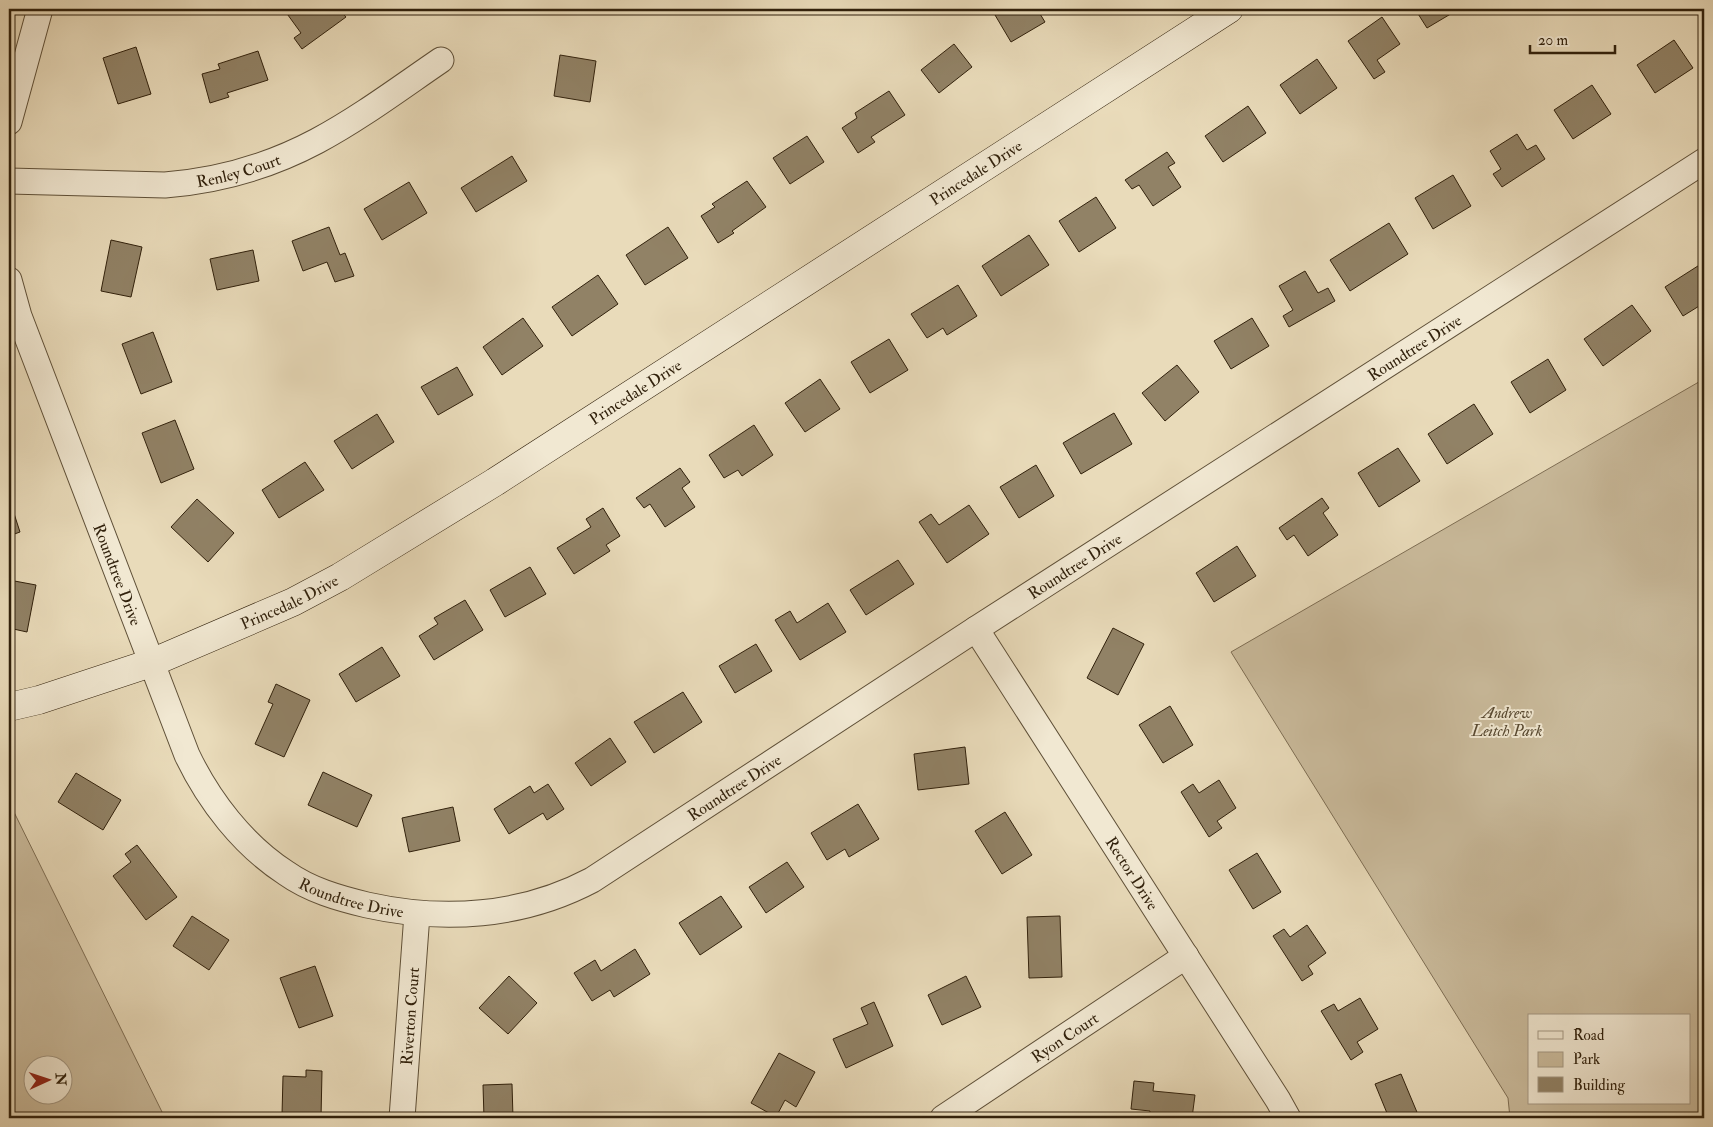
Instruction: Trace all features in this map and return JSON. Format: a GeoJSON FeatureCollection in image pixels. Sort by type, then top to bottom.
{"type":"FeatureCollection","features":[{"type":"Feature","properties":{"kind":"street"},"geometry":{"type":"LineString","coordinates":[[9,122],[40,9]]}},
{"type":"Feature","properties":{"kind":"street","name":"Princedale Drive"},"geometry":{"type":"LineString","coordinates":[[9,707],[39,700],[151,663],[293,602],[340,577],[495,482],[1229,9]]}},
{"type":"Feature","properties":{"kind":"street","name":"Renley Court"},"geometry":{"type":"LineString","coordinates":[[9,181],[165,185],[225,177],[267,163],[315,142],[342,127],[441,60]]}},
{"type":"Feature","properties":{"kind":"street","name":"Roundtree Drive"},"geometry":{"type":"LineString","coordinates":[[9,280],[19,316],[187,755],[199,780],[216,805],[239,832],[285,873],[305,885],[349,901],[394,911],[450,915],[496,911],[537,903],[568,892],[592,880],[976,629],[1704,161]]}},
{"type":"Feature","properties":{"kind":"street","name":"Rector Drive"},"geometry":{"type":"LineString","coordinates":[[976,629],[1288,1118]]}},
{"type":"Feature","properties":{"kind":"street","name":"Riverton Court"},"geometry":{"type":"LineString","coordinates":[[402,1118],[417,914]]}},
{"type":"Feature","properties":{"kind":"street","name":"Ryon Court"},"geometry":{"type":"LineString","coordinates":[[943,1118],[1186,956]]}},
{"type":"Feature","properties":{"kind":"green space","name":"Andrew Leitch Park"},"geometry":{"type":"Polygon","coordinates":[[[1704,379],[1704,1118],[1510,1118],[1508,1098],[1231,652],[1704,379]]]}},
{"type":"Feature","properties":{"kind":"green space"},"geometry":{"type":"Polygon","coordinates":[[[9,802],[165,1118],[9,1118],[9,802]]]}},
{"type":"Feature","properties":{"kind":"building"},"geometry":{"type":"Polygon","coordinates":[[[289,9],[339,9],[346,17],[302,49],[294,38],[301,33],[285,11],[289,9]]]}},
{"type":"Feature","properties":{"kind":"building"},"geometry":{"type":"Polygon","coordinates":[[[1005,9],[1037,9],[1045,22],[1011,42],[995,15],[1005,9]]]}},
{"type":"Feature","properties":{"kind":"building"},"geometry":{"type":"Polygon","coordinates":[[[1415,9],[1459,9],[1427,28],[1415,9]]]}},
{"type":"Feature","properties":{"kind":"building"},"geometry":{"type":"Polygon","coordinates":[[[1382,17],[1400,44],[1377,60],[1385,72],[1374,79],[1348,41],[1382,17]]]}},
{"type":"Feature","properties":{"kind":"building"},"geometry":{"type":"Polygon","coordinates":[[[1674,40],[1693,68],[1655,93],[1637,65],[1674,40]]]}},
{"type":"Feature","properties":{"kind":"building"},"geometry":{"type":"Polygon","coordinates":[[[954,44],[972,67],[939,93],[921,70],[954,44]]]}},
{"type":"Feature","properties":{"kind":"building"},"geometry":{"type":"Polygon","coordinates":[[[136,47],[151,94],[118,104],[103,58],[136,47]]]}},
{"type":"Feature","properties":{"kind":"building"},"geometry":{"type":"Polygon","coordinates":[[[258,51],[268,80],[227,93],[229,97],[210,103],[202,74],[220,69],[218,64],[258,51]]]}},
{"type":"Feature","properties":{"kind":"building"},"geometry":{"type":"Polygon","coordinates":[[[560,55],[596,61],[590,102],[554,96],[560,55]]]}},
{"type":"Feature","properties":{"kind":"building"},"geometry":{"type":"Polygon","coordinates":[[[1317,59],[1337,88],[1300,114],[1280,85],[1317,59]]]}},
{"type":"Feature","properties":{"kind":"building"},"geometry":{"type":"Polygon","coordinates":[[[1592,85],[1611,114],[1573,139],[1554,110],[1592,85]]]}},
{"type":"Feature","properties":{"kind":"building"},"geometry":{"type":"Polygon","coordinates":[[[889,91],[905,115],[871,137],[875,142],[858,153],[842,128],[857,118],[855,113],[889,91]]]}},
{"type":"Feature","properties":{"kind":"building"},"geometry":{"type":"Polygon","coordinates":[[[1248,106],[1266,133],[1223,162],[1205,136],[1248,106]]]}},
{"type":"Feature","properties":{"kind":"building"},"geometry":{"type":"Polygon","coordinates":[[[1517,134],[1527,150],[1536,145],[1545,159],[1502,187],[1493,174],[1501,169],[1490,151],[1517,134]]]}},
{"type":"Feature","properties":{"kind":"building"},"geometry":{"type":"Polygon","coordinates":[[[807,136],[824,162],[790,184],[773,158],[807,136]]]}},
{"type":"Feature","properties":{"kind":"building"},"geometry":{"type":"Polygon","coordinates":[[[1167,152],[1175,163],[1168,167],[1181,187],[1153,206],[1139,185],[1132,189],[1125,180],[1167,152]]]}},
{"type":"Feature","properties":{"kind":"building"},"geometry":{"type":"Polygon","coordinates":[[[512,156],[527,181],[476,212],[461,188],[512,156]]]}},
{"type":"Feature","properties":{"kind":"building"},"geometry":{"type":"Polygon","coordinates":[[[1453,175],[1471,206],[1433,229],[1415,198],[1453,175]]]}},
{"type":"Feature","properties":{"kind":"building"},"geometry":{"type":"Polygon","coordinates":[[[747,181],[766,207],[732,231],[734,233],[718,243],[701,216],[715,207],[712,204],[747,181]]]}},
{"type":"Feature","properties":{"kind":"building"},"geometry":{"type":"Polygon","coordinates":[[[409,182],[427,213],[382,240],[364,209],[409,182]]]}},
{"type":"Feature","properties":{"kind":"building"},"geometry":{"type":"Polygon","coordinates":[[[1096,197],[1116,228],[1079,252],[1059,221],[1096,197]]]}},
{"type":"Feature","properties":{"kind":"building"},"geometry":{"type":"Polygon","coordinates":[[[1389,223],[1408,254],[1350,291],[1330,260],[1389,223]]]}},
{"type":"Feature","properties":{"kind":"building"},"geometry":{"type":"Polygon","coordinates":[[[329,227],[340,255],[345,253],[354,276],[335,282],[327,262],[303,271],[292,241],[329,227]]]}},
{"type":"Feature","properties":{"kind":"building"},"geometry":{"type":"Polygon","coordinates":[[[668,227],[688,258],[645,285],[626,255],[668,227]]]}},
{"type":"Feature","properties":{"kind":"building"},"geometry":{"type":"Polygon","coordinates":[[[1029,235],[1049,265],[1001,296],[982,266],[1029,235]]]}},
{"type":"Feature","properties":{"kind":"building"},"geometry":{"type":"Polygon","coordinates":[[[111,240],[142,247],[131,297],[101,291],[111,240]]]}},
{"type":"Feature","properties":{"kind":"building"},"geometry":{"type":"Polygon","coordinates":[[[253,250],[259,281],[217,290],[210,259],[253,250]]]}},
{"type":"Feature","properties":{"kind":"building"},"geometry":{"type":"Polygon","coordinates":[[[1701,264],[1704,269],[1704,303],[1683,316],[1665,287],[1701,264]]]}},
{"type":"Feature","properties":{"kind":"building"},"geometry":{"type":"Polygon","coordinates":[[[1305,271],[1318,293],[1328,288],[1335,301],[1289,327],[1283,316],[1293,310],[1279,286],[1305,271]]]}},
{"type":"Feature","properties":{"kind":"building"},"geometry":{"type":"Polygon","coordinates":[[[598,275],[618,304],[572,336],[552,307],[598,275]]]}},
{"type":"Feature","properties":{"kind":"building"},"geometry":{"type":"Polygon","coordinates":[[[958,285],[977,316],[947,335],[943,328],[927,338],[911,314],[958,285]]]}},
{"type":"Feature","properties":{"kind":"building"},"geometry":{"type":"Polygon","coordinates":[[[1632,305],[1651,331],[1603,366],[1584,339],[1632,305]]]}},
{"type":"Feature","properties":{"kind":"building"},"geometry":{"type":"Polygon","coordinates":[[[523,318],[543,346],[502,375],[483,347],[523,318]]]}},
{"type":"Feature","properties":{"kind":"building"},"geometry":{"type":"Polygon","coordinates":[[[1252,318],[1269,346],[1231,369],[1214,341],[1252,318]]]}},
{"type":"Feature","properties":{"kind":"building"},"geometry":{"type":"Polygon","coordinates":[[[153,332],[172,382],[141,394],[122,344],[153,332]]]}},
{"type":"Feature","properties":{"kind":"building"},"geometry":{"type":"Polygon","coordinates":[[[889,339],[908,370],[870,393],[851,362],[889,339]]]}},
{"type":"Feature","properties":{"kind":"building"},"geometry":{"type":"Polygon","coordinates":[[[1548,359],[1566,390],[1530,413],[1511,382],[1548,359]]]}},
{"type":"Feature","properties":{"kind":"building"},"geometry":{"type":"Polygon","coordinates":[[[1177,365],[1199,392],[1165,421],[1142,393],[1177,365]]]}},
{"type":"Feature","properties":{"kind":"building"},"geometry":{"type":"Polygon","coordinates":[[[457,367],[473,395],[438,415],[421,387],[457,367]]]}},
{"type":"Feature","properties":{"kind":"building"},"geometry":{"type":"Polygon","coordinates":[[[820,379],[840,409],[805,432],[785,403],[820,379]]]}},
{"type":"Feature","properties":{"kind":"building"},"geometry":{"type":"Polygon","coordinates":[[[1474,404],[1493,434],[1447,464],[1428,434],[1474,404]]]}},
{"type":"Feature","properties":{"kind":"building"},"geometry":{"type":"Polygon","coordinates":[[[1114,413],[1132,444],[1081,474],[1063,443],[1114,413]]]}},
{"type":"Feature","properties":{"kind":"building"},"geometry":{"type":"Polygon","coordinates":[[[377,414],[394,442],[352,469],[334,441],[377,414]]]}},
{"type":"Feature","properties":{"kind":"building"},"geometry":{"type":"Polygon","coordinates":[[[175,420],[194,469],[161,483],[142,433],[175,420]]]}},
{"type":"Feature","properties":{"kind":"building"},"geometry":{"type":"Polygon","coordinates":[[[754,425],[773,455],[742,476],[738,470],[724,478],[709,455],[754,425]]]}},
{"type":"Feature","properties":{"kind":"building"},"geometry":{"type":"Polygon","coordinates":[[[1398,448],[1420,481],[1379,507],[1358,473],[1398,448]]]}},
{"type":"Feature","properties":{"kind":"building"},"geometry":{"type":"Polygon","coordinates":[[[305,462],[324,490],[279,518],[262,490],[305,462]]]}},
{"type":"Feature","properties":{"kind":"building"},"geometry":{"type":"Polygon","coordinates":[[[1036,465],[1054,496],[1019,518],[1000,487],[1036,465]]]}},
{"type":"Feature","properties":{"kind":"building"},"geometry":{"type":"Polygon","coordinates":[[[680,468],[690,482],[682,488],[695,507],[665,527],[650,504],[644,508],[636,498],[680,468]]]}},
{"type":"Feature","properties":{"kind":"building"},"geometry":{"type":"Polygon","coordinates":[[[9,498],[20,532],[9,536],[9,498]]]}},
{"type":"Feature","properties":{"kind":"building"},"geometry":{"type":"Polygon","coordinates":[[[1322,498],[1329,508],[1323,513],[1338,535],[1308,556],[1294,535],[1287,540],[1279,528],[1322,498]]]}},
{"type":"Feature","properties":{"kind":"building"},"geometry":{"type":"Polygon","coordinates":[[[197,499],[234,533],[208,562],[171,527],[197,499]]]}},
{"type":"Feature","properties":{"kind":"building"},"geometry":{"type":"Polygon","coordinates":[[[969,505],[989,534],[947,563],[919,522],[931,514],[939,525],[969,505]]]}},
{"type":"Feature","properties":{"kind":"building"},"geometry":{"type":"Polygon","coordinates":[[[603,508],[620,536],[606,545],[610,551],[574,574],[557,548],[591,527],[586,519],[603,508]]]}},
{"type":"Feature","properties":{"kind":"building"},"geometry":{"type":"Polygon","coordinates":[[[1237,546],[1256,576],[1214,602],[1196,573],[1237,546]]]}},
{"type":"Feature","properties":{"kind":"building"},"geometry":{"type":"Polygon","coordinates":[[[898,560],[914,584],[866,615],[850,590],[898,560]]]}},
{"type":"Feature","properties":{"kind":"building"},"geometry":{"type":"Polygon","coordinates":[[[530,567],[546,594],[505,617],[490,590],[530,567]]]}},
{"type":"Feature","properties":{"kind":"building"},"geometry":{"type":"Polygon","coordinates":[[[9,580],[36,585],[27,632],[9,628],[9,580]]]}},
{"type":"Feature","properties":{"kind":"building"},"geometry":{"type":"Polygon","coordinates":[[[465,600],[483,630],[434,660],[419,636],[438,624],[434,618],[465,600]]]}},
{"type":"Feature","properties":{"kind":"building"},"geometry":{"type":"Polygon","coordinates":[[[828,603],[846,632],[800,660],[775,620],[790,611],[797,623],[828,603]]]}},
{"type":"Feature","properties":{"kind":"building"},"geometry":{"type":"Polygon","coordinates":[[[1113,628],[1144,644],[1118,695],[1087,678],[1113,628]]]}},
{"type":"Feature","properties":{"kind":"building"},"geometry":{"type":"Polygon","coordinates":[[[756,644],[772,671],[735,693],[719,666],[756,644]]]}},
{"type":"Feature","properties":{"kind":"building"},"geometry":{"type":"Polygon","coordinates":[[[382,647],[400,676],[356,702],[339,674],[382,647]]]}},
{"type":"Feature","properties":{"kind":"building"},"geometry":{"type":"Polygon","coordinates":[[[276,684],[310,700],[284,757],[255,744],[273,704],[268,702],[276,684]]]}},
{"type":"Feature","properties":{"kind":"building"},"geometry":{"type":"Polygon","coordinates":[[[683,692],[702,722],[654,753],[634,722],[683,692]]]}},
{"type":"Feature","properties":{"kind":"building"},"geometry":{"type":"Polygon","coordinates":[[[1170,706],[1193,745],[1163,763],[1139,725],[1170,706]]]}},
{"type":"Feature","properties":{"kind":"building"},"geometry":{"type":"Polygon","coordinates":[[[610,738],[626,762],[591,786],[575,763],[610,738]]]}},
{"type":"Feature","properties":{"kind":"building"},"geometry":{"type":"Polygon","coordinates":[[[965,747],[969,784],[918,790],[914,754],[965,747]]]}},
{"type":"Feature","properties":{"kind":"building"},"geometry":{"type":"Polygon","coordinates":[[[323,772],[372,795],[357,827],[308,805],[323,772]]]}},
{"type":"Feature","properties":{"kind":"building"},"geometry":{"type":"Polygon","coordinates":[[[76,773],[121,800],[103,830],[58,802],[76,773]]]}},
{"type":"Feature","properties":{"kind":"building"},"geometry":{"type":"Polygon","coordinates":[[[1219,780],[1236,808],[1217,821],[1222,828],[1209,837],[1181,792],[1193,784],[1199,793],[1219,780]]]}},
{"type":"Feature","properties":{"kind":"building"},"geometry":{"type":"Polygon","coordinates":[[[548,784],[564,809],[547,820],[543,813],[509,834],[494,809],[530,786],[534,793],[548,784]]]}},
{"type":"Feature","properties":{"kind":"building"},"geometry":{"type":"Polygon","coordinates":[[[858,804],[879,839],[849,857],[845,849],[827,860],[811,833],[858,804]]]}},
{"type":"Feature","properties":{"kind":"building"},"geometry":{"type":"Polygon","coordinates":[[[453,807],[460,841],[409,852],[402,818],[453,807]]]}},
{"type":"Feature","properties":{"kind":"building"},"geometry":{"type":"Polygon","coordinates":[[[1005,812],[1032,855],[1002,874],[975,831],[1005,812]]]}},
{"type":"Feature","properties":{"kind":"building"},"geometry":{"type":"Polygon","coordinates":[[[137,845],[177,897],[146,920],[113,876],[131,862],[125,854],[137,845]]]}},
{"type":"Feature","properties":{"kind":"building"},"geometry":{"type":"Polygon","coordinates":[[[1257,853],[1281,892],[1253,909],[1229,870],[1257,853]]]}},
{"type":"Feature","properties":{"kind":"building"},"geometry":{"type":"Polygon","coordinates":[[[787,862],[804,887],[766,913],[749,887],[787,862]]]}},
{"type":"Feature","properties":{"kind":"building"},"geometry":{"type":"Polygon","coordinates":[[[721,896],[742,927],[700,955],[679,923],[721,896]]]}},
{"type":"Feature","properties":{"kind":"building"},"geometry":{"type":"Polygon","coordinates":[[[192,916],[229,940],[209,970],[173,946],[192,916]]]}},
{"type":"Feature","properties":{"kind":"building"},"geometry":{"type":"Polygon","coordinates":[[[1060,916],[1062,977],[1029,978],[1027,917],[1060,916]]]}},
{"type":"Feature","properties":{"kind":"building"},"geometry":{"type":"Polygon","coordinates":[[[1307,925],[1326,953],[1308,966],[1313,974],[1302,981],[1273,936],[1284,929],[1290,937],[1307,925]]]}},
{"type":"Feature","properties":{"kind":"building"},"geometry":{"type":"Polygon","coordinates":[[[635,949],[650,974],[614,997],[610,990],[592,1001],[574,973],[595,960],[601,971],[635,949]]]}},
{"type":"Feature","properties":{"kind":"building"},"geometry":{"type":"Polygon","coordinates":[[[315,966],[333,1016],[299,1028],[280,978],[315,966]]]}},
{"type":"Feature","properties":{"kind":"building"},"geometry":{"type":"Polygon","coordinates":[[[509,976],[537,1003],[508,1034],[479,1008],[509,976]]]}},
{"type":"Feature","properties":{"kind":"building"},"geometry":{"type":"Polygon","coordinates":[[[966,976],[981,1007],[942,1025],[928,995],[966,976]]]}},
{"type":"Feature","properties":{"kind":"building"},"geometry":{"type":"Polygon","coordinates":[[[1360,998],[1378,1029],[1357,1042],[1363,1052],[1351,1060],[1321,1011],[1334,1004],[1338,1011],[1360,998]]]}},
{"type":"Feature","properties":{"kind":"building"},"geometry":{"type":"Polygon","coordinates":[[[874,1002],[893,1046],[846,1068],[833,1039],[868,1024],[861,1008],[874,1002]]]}},
{"type":"Feature","properties":{"kind":"building"},"geometry":{"type":"Polygon","coordinates":[[[779,1053],[815,1072],[796,1107],[785,1100],[776,1117],[751,1103],[779,1053]]]}},
{"type":"Feature","properties":{"kind":"building"},"geometry":{"type":"Polygon","coordinates":[[[306,1070],[322,1071],[321,1118],[306,1118],[307,1115],[282,1115],[283,1076],[306,1077],[306,1070]]]}},
{"type":"Feature","properties":{"kind":"building"},"geometry":{"type":"Polygon","coordinates":[[[1401,1074],[1419,1117],[1389,1118],[1375,1084],[1401,1074]]]}},
{"type":"Feature","properties":{"kind":"building"},"geometry":{"type":"Polygon","coordinates":[[[1134,1081],[1154,1083],[1153,1091],[1195,1095],[1192,1118],[1149,1118],[1150,1111],[1131,1109],[1134,1081]]]}},
{"type":"Feature","properties":{"kind":"building"},"geometry":{"type":"Polygon","coordinates":[[[512,1084],[513,1118],[484,1118],[483,1085],[512,1084]]]}}]}
